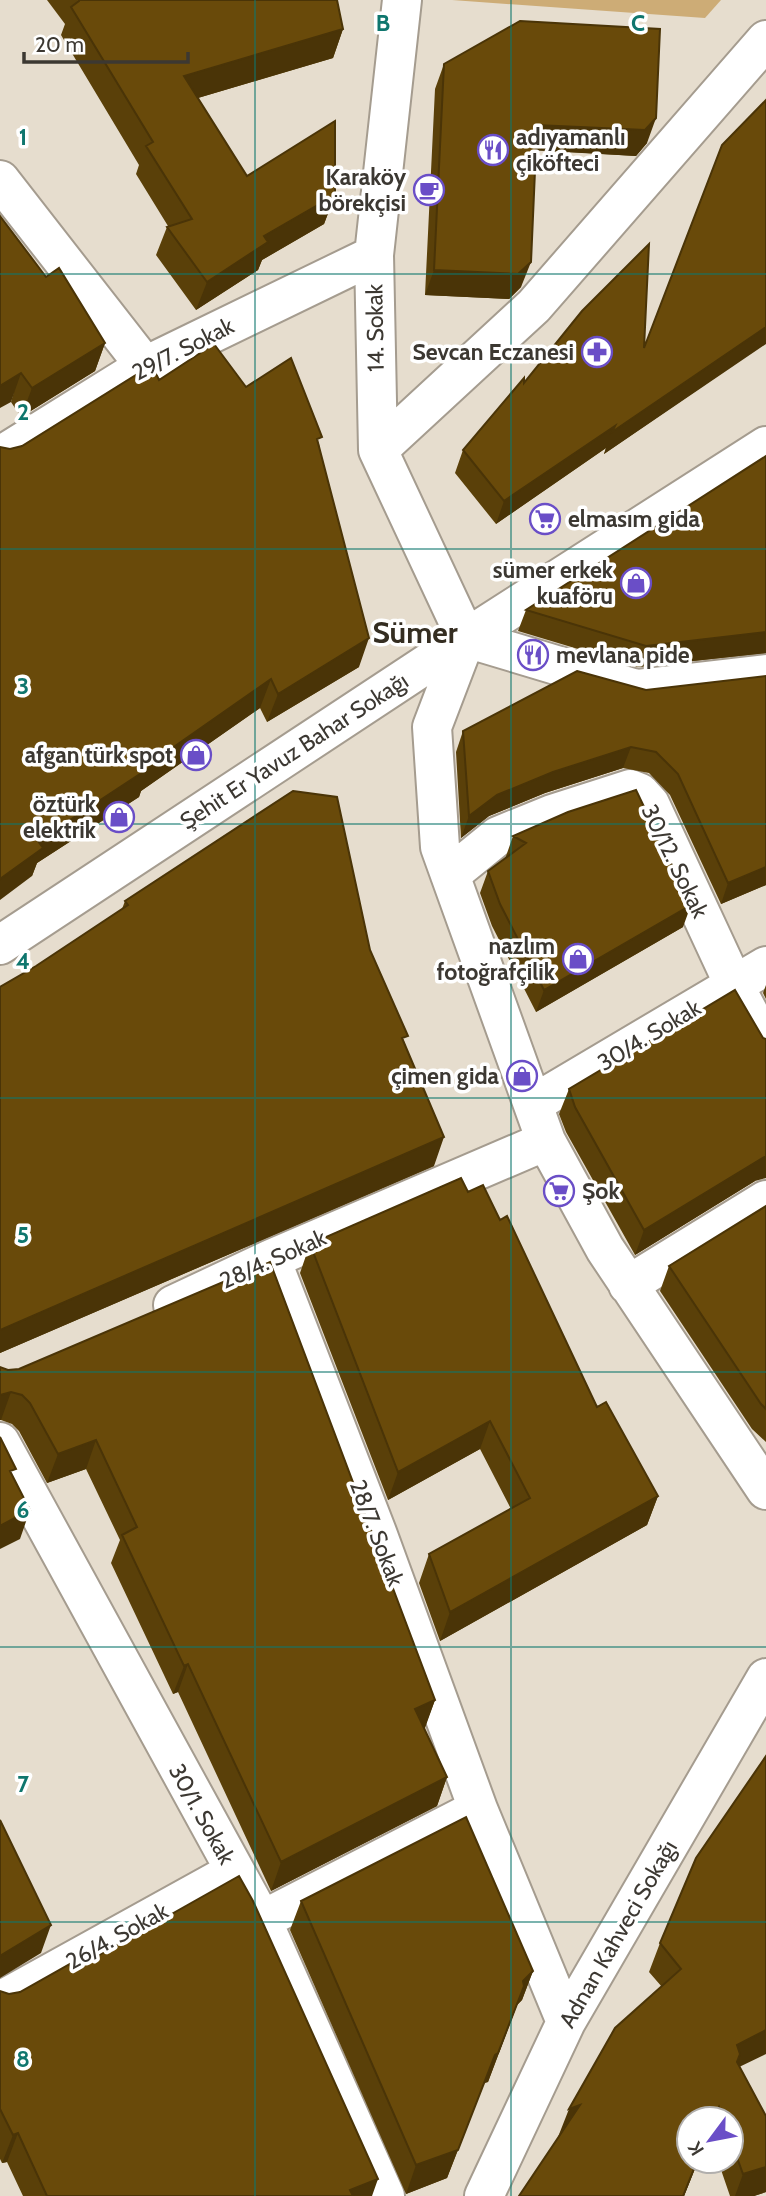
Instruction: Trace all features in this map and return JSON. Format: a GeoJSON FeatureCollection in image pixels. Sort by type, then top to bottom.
{"type":"FeatureCollection","features":[{"type":"Feature","properties":{"kind":"street","name":"14. Sokak"},"geometry":{"type":"LineString","coordinates":[[402,0],[374,255],[378,450],[466,638]]}},
{"type":"Feature","properties":{"kind":"street"},"geometry":{"type":"LineString","coordinates":[[378,450],[534,306],[758,64]]}},
{"type":"Feature","properties":{"kind":"street"},"geometry":{"type":"LineString","coordinates":[[0,180],[145,366]]}},
{"type":"Feature","properties":{"kind":"street","name":"29/7. Sokak"},"geometry":{"type":"LineString","coordinates":[[0,456],[145,366],[374,255]]}},
{"type":"Feature","properties":{"kind":"street","name":"Şehit Er Yavuz Bahar Sokağı"},"geometry":{"type":"LineString","coordinates":[[0,945],[466,638],[766,446]]}},
{"type":"Feature","properties":{"kind":"street"},"geometry":{"type":"LineString","coordinates":[[766,674],[636,689],[466,638],[432,727],[440,846],[546,1141],[605,1249],[766,1490]]}},
{"type":"Feature","properties":{"kind":"street","name":"30/12. Sokak"},"geometry":{"type":"LineString","coordinates":[[450,875],[498,836],[552,814],[631,789],[640,793],[650,804],[750,976],[766,1045]]}},
{"type":"Feature","properties":{"kind":"street","name":"30/4. Sokak"},"geometry":{"type":"LineString","coordinates":[[533,1104],[750,976]]}},
{"type":"Feature","properties":{"kind":"street","name":"28/4. Sokak"},"geometry":{"type":"LineString","coordinates":[[142,1319],[271,1259],[546,1141]]}},
{"type":"Feature","properties":{"kind":"street"},"geometry":{"type":"LineString","coordinates":[[628,1285],[766,1200]]}},
{"type":"Feature","properties":{"kind":"street","name":"28/7. Sokak"},"geometry":{"type":"LineString","coordinates":[[271,1259],[378,1535],[478,1809],[566,2022]]}},
{"type":"Feature","properties":{"kind":"street","name":"30/1. Sokak"},"geometry":{"type":"LineString","coordinates":[[0,1442],[233,1872],[262,1920],[385,2196]]}},
{"type":"Feature","properties":{"kind":"street","name":"Adnan Kahveci Sokağı"},"geometry":{"type":"LineString","coordinates":[[484,2196],[566,2022],[766,1678]]}},
{"type":"Feature","properties":{"kind":"street"},"geometry":{"type":"LineString","coordinates":[[262,1920],[478,1809]]}},
{"type":"Feature","properties":{"kind":"street","name":"26/4. Sokak"},"geometry":{"type":"LineString","coordinates":[[0,2001],[233,1872]]}},
{"type":"Feature","properties":{"kind":"shaded area"},"geometry":{"type":"Polygon","coordinates":[[[452,0],[721,0],[705,18],[452,0]]]}},
{"type":"Feature","properties":{"kind":"building"},"geometry":{"type":"Polygon","coordinates":[[[79,0],[337,0],[343,29],[184,76],[247,176],[335,121],[335,195],[264,236],[268,242],[207,282],[167,227],[192,219],[146,146],[153,142],[71,7],[79,0]]]}},
{"type":"Feature","properties":{"kind":"building"},"geometry":{"type":"Polygon","coordinates":[[[520,21],[660,29],[656,118],[645,130],[537,125],[531,262],[518,274],[434,270],[444,64],[520,21]]]}},
{"type":"Feature","properties":{"kind":"building"},"geometry":{"type":"Polygon","coordinates":[[[766,100],[766,327],[612,432],[615,426],[504,501],[463,450],[524,378],[524,383],[582,311],[649,244],[644,348],[722,145],[766,100]]]}},
{"type":"Feature","properties":{"kind":"building"},"geometry":{"type":"Polygon","coordinates":[[[0,216],[46,277],[59,268],[105,343],[32,388],[21,373],[0,386],[0,216]]]}},
{"type":"Feature","properties":{"kind":"building"},"geometry":{"type":"Polygon","coordinates":[[[214,344],[246,387],[291,358],[322,437],[317,439],[369,638],[278,694],[271,679],[148,765],[149,768],[38,841],[43,848],[0,879],[0,447],[10,449],[22,446],[152,365],[159,380],[214,344]]]}},
{"type":"Feature","properties":{"kind":"building"},"geometry":{"type":"Polygon","coordinates":[[[766,456],[766,632],[646,646],[526,610],[766,456]]]}},
{"type":"Feature","properties":{"kind":"building"},"geometry":{"type":"Polygon","coordinates":[[[577,671],[646,690],[766,676],[766,867],[728,883],[678,774],[656,752],[631,747],[553,772],[497,795],[469,816],[463,731],[577,671]]]}},
{"type":"Feature","properties":{"kind":"building"},"geometry":{"type":"Polygon","coordinates":[[[636,790],[691,905],[544,990],[500,904],[488,871],[526,843],[513,836],[568,812],[636,790]]]}},
{"type":"Feature","properties":{"kind":"building"},"geometry":{"type":"Polygon","coordinates":[[[293,791],[337,797],[370,950],[408,1036],[402,1038],[444,1137],[0,1330],[0,987],[128,905],[125,901],[293,791]]]}},
{"type":"Feature","properties":{"kind":"building"},"geometry":{"type":"Polygon","coordinates":[[[735,990],[766,1039],[766,1156],[644,1230],[575,1107],[569,1089],[735,990]]]}},
{"type":"Feature","properties":{"kind":"building"},"geometry":{"type":"Polygon","coordinates":[[[461,1178],[468,1192],[483,1185],[500,1220],[507,1216],[597,1407],[606,1402],[658,1496],[450,1612],[429,1554],[530,1498],[490,1421],[398,1472],[310,1244],[461,1178]]]}},
{"type":"Feature","properties":{"kind":"building"},"geometry":{"type":"Polygon","coordinates":[[[766,1206],[766,1409],[669,1266],[766,1206]]]}},
{"type":"Feature","properties":{"kind":"building"},"geometry":{"type":"Polygon","coordinates":[[[270,1262],[435,1700],[415,1709],[447,1777],[281,1862],[188,1664],[184,1666],[122,1535],[137,1527],[96,1440],[58,1454],[30,1403],[22,1395],[11,1392],[0,1395],[0,1367],[8,1370],[19,1369],[270,1262]]]}},
{"type":"Feature","properties":{"kind":"building"},"geometry":{"type":"Polygon","coordinates":[[[0,1437],[16,1469],[10,1471],[30,1510],[0,1526],[0,1437]]]}},
{"type":"Feature","properties":{"kind":"building"},"geometry":{"type":"Polygon","coordinates":[[[766,1756],[766,2030],[737,2045],[740,2054],[737,2062],[766,2116],[766,2167],[745,2173],[745,2105],[675,2105],[675,2175],[691,2175],[683,2196],[519,2196],[580,2105],[569,2109],[615,2028],[681,1969],[660,1943],[696,1858],[766,1756]]]}},
{"type":"Feature","properties":{"kind":"building"},"geometry":{"type":"Polygon","coordinates":[[[466,1817],[533,1971],[523,1981],[524,1986],[458,2150],[416,2165],[301,1901],[466,1817]]]}},
{"type":"Feature","properties":{"kind":"building"},"geometry":{"type":"Polygon","coordinates":[[[0,1820],[51,1925],[0,1956],[0,1820]]]}},
{"type":"Feature","properties":{"kind":"building"},"geometry":{"type":"Polygon","coordinates":[[[239,1876],[253,1901],[378,2179],[350,2190],[353,2196],[47,2196],[18,2133],[13,2135],[0,2109],[0,1991],[9,1994],[20,1992],[70,1964],[72,1968],[90,1960],[239,1876]]]}},
{"type":"Feature","properties":{"kind":"place","name":"adıyamanlı çiköfteci"},"geometry":{"type":"Point","coordinates":[493,150]}},
{"type":"Feature","properties":{"kind":"place","name":"Karaköy börekçisi"},"geometry":{"type":"Point","coordinates":[429,190]}},
{"type":"Feature","properties":{"kind":"place","name":"Sevcan Eczanesi"},"geometry":{"type":"Point","coordinates":[597,352]}},
{"type":"Feature","properties":{"kind":"place","name":"elmasım gida"},"geometry":{"type":"Point","coordinates":[545,519]}},
{"type":"Feature","properties":{"kind":"place","name":"sümer erkek kuaföru"},"geometry":{"type":"Point","coordinates":[636,583]}},
{"type":"Feature","properties":{"kind":"place","name":"mevlana pide"},"geometry":{"type":"Point","coordinates":[533,655]}},
{"type":"Feature","properties":{"kind":"place","name":"afgan türk spot"},"geometry":{"type":"Point","coordinates":[196,755]}},
{"type":"Feature","properties":{"kind":"place","name":"öztürk elektrik"},"geometry":{"type":"Point","coordinates":[119,817]}},
{"type":"Feature","properties":{"kind":"place","name":"nazlım fotoğrafçilik"},"geometry":{"type":"Point","coordinates":[578,959]}},
{"type":"Feature","properties":{"kind":"place","name":"çimen gida"},"geometry":{"type":"Point","coordinates":[522,1076]}},
{"type":"Feature","properties":{"kind":"place","name":"Şok"},"geometry":{"type":"Point","coordinates":[559,1191]}},
{"type":"Feature","properties":{"kind":"district","name":"Sümer"},"geometry":{"type":"Point","coordinates":[415,633]}}]}
